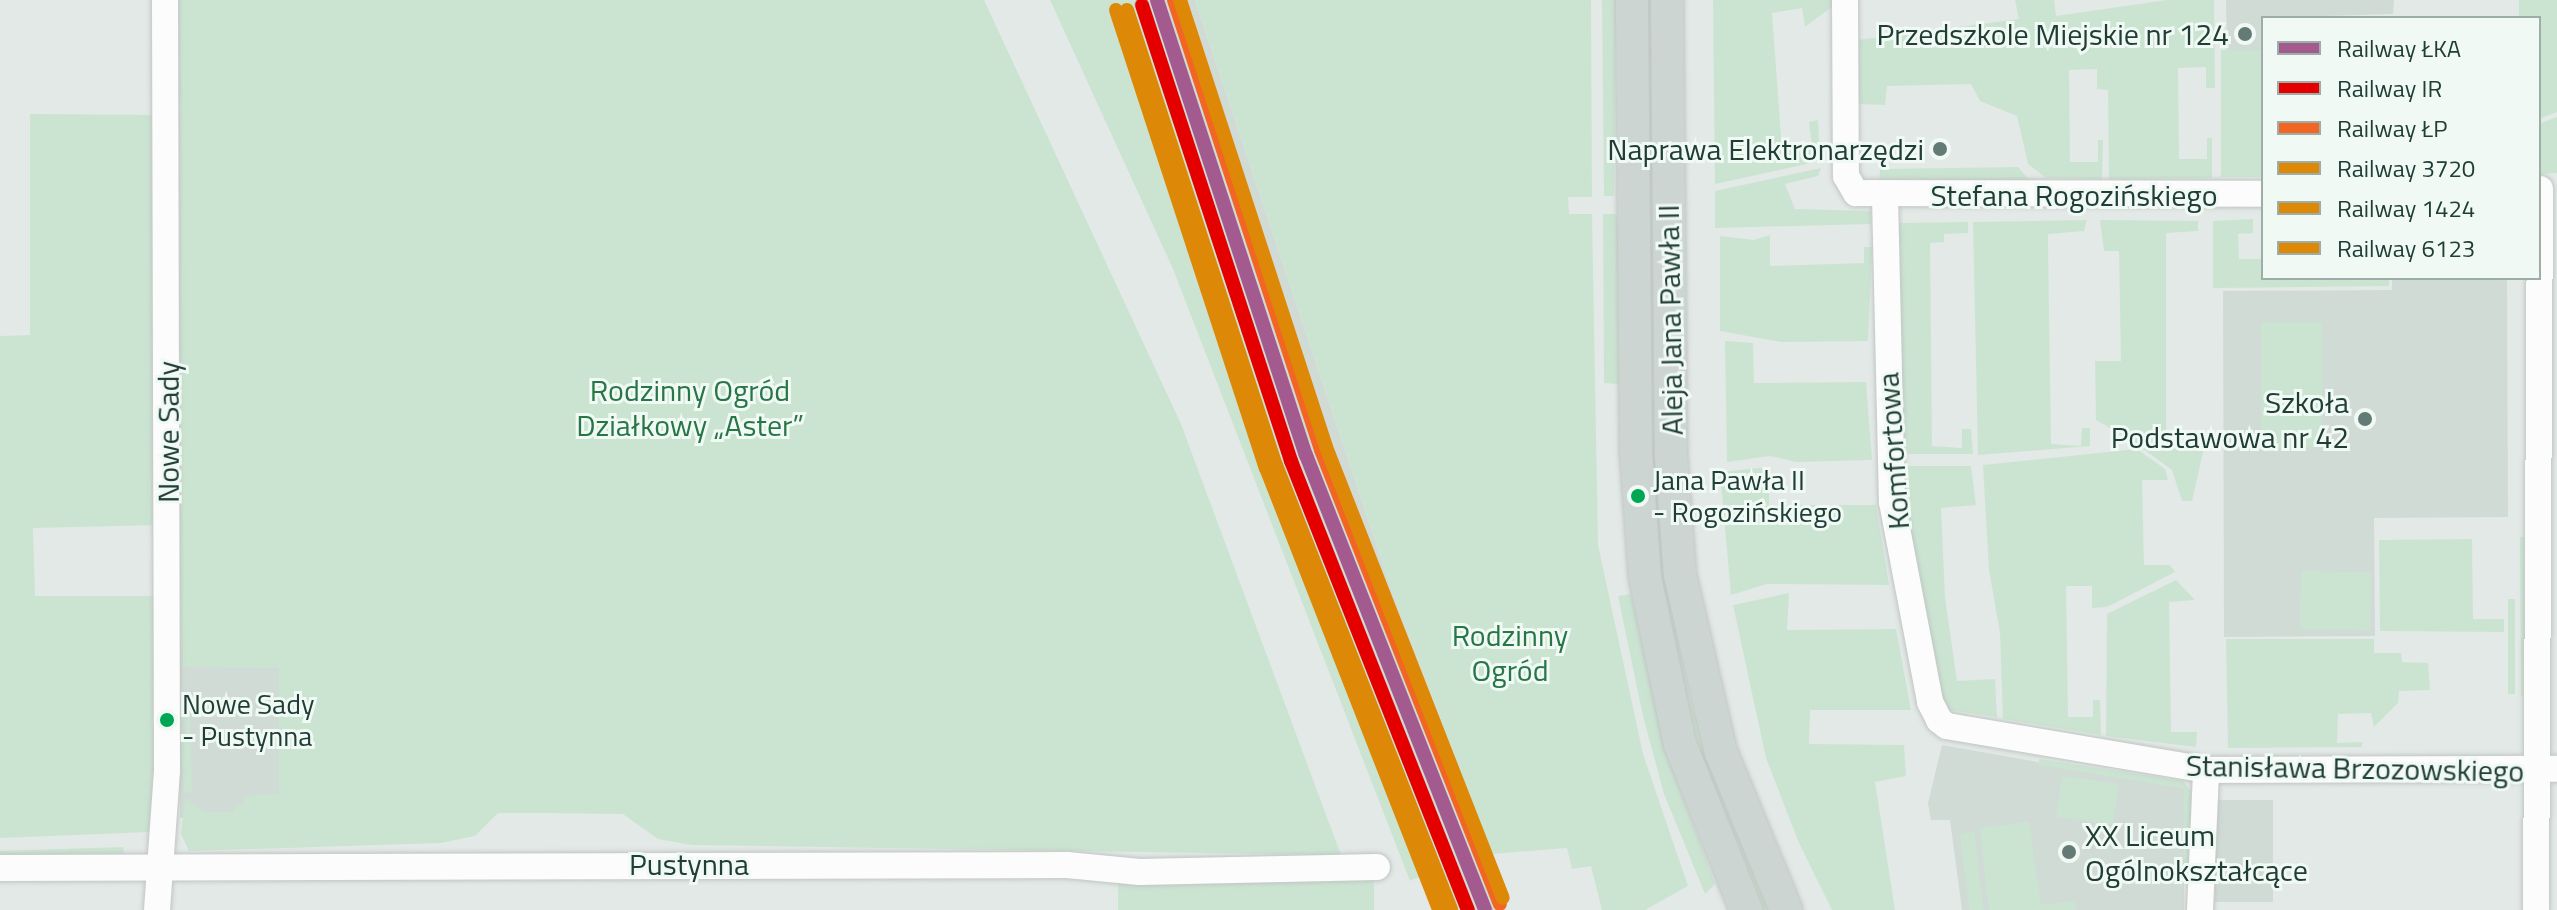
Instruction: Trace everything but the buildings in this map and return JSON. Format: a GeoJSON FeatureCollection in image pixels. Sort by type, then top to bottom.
{"type":"FeatureCollection","features":[{"type":"Feature","properties":{"kind":"main road","name":"Aleja Jana Pawła II"},"geometry":{"type":"LineString","coordinates":[[1632,0],[1636,452],[1645,577],[1680,744],[1746,910]]}},
{"type":"Feature","properties":{"kind":"main road","name":"Aleja Jana Pawła II"},"geometry":{"type":"LineString","coordinates":[[1667,0],[1671,456],[1680,575],[1721,752],[1786,910]]}},
{"type":"Feature","properties":{"kind":"street","name":"Nowe Sady"},"geometry":{"type":"LineString","coordinates":[[157,910],[167,771],[165,0]]}},
{"type":"Feature","properties":{"kind":"street","name":"Stefana Rogozińskiego"},"geometry":{"type":"LineString","coordinates":[[1845,0],[1841,18],[1846,176],[1856,193],[1885,196],[2261,194]]}},
{"type":"Feature","properties":{"kind":"street","name":"Komfortowa"},"geometry":{"type":"LineString","coordinates":[[1885,196],[1892,502],[1930,702]]}},
{"type":"Feature","properties":{"kind":"street"},"geometry":{"type":"LineString","coordinates":[[2536,910],[2548,770],[2541,262]]}},
{"type":"Feature","properties":{"kind":"street","name":"Stanisława Brzozowskiego"},"geometry":{"type":"LineString","coordinates":[[1930,702],[1947,726],[2206,770],[2548,770]]}},
{"type":"Feature","properties":{"kind":"street"},"geometry":{"type":"LineString","coordinates":[[2200,910],[2206,770]]}},
{"type":"Feature","properties":{"kind":"street","name":"Pustynna"},"geometry":{"type":"LineString","coordinates":[[0,868],[158,864],[1067,865],[1140,872],[1377,867]]}},
{"type":"Feature","properties":{"kind":"shaded area"},"geometry":{"type":"Polygon","coordinates":[[[1136,0],[1195,0],[1391,588],[1492,854],[1479,857],[1502,910],[1465,910],[1327,569],[1136,0]]]}},
{"type":"Feature","properties":{"kind":"shaded area","name":"Przedszkole Miejskie nr 124"},"geometry":{"type":"Polygon","coordinates":[[[2226,0],[2394,0],[2393,14],[2261,16],[2261,50],[2227,52],[2226,0]]]}},
{"type":"Feature","properties":{"kind":"shaded area","name":"Szkoła Podstawowa nr 42"},"geometry":{"type":"Polygon","coordinates":[[[2392,280],[2507,280],[2508,517],[2374,518],[2375,636],[2224,637],[2223,291],[2392,290],[2392,280]]]}},
{"type":"Feature","properties":{"kind":"shaded area"},"geometry":{"type":"Polygon","coordinates":[[[180,667],[279,667],[279,818],[180,818],[180,667]]]}},
{"type":"Feature","properties":{"kind":"shaded area","name":"XX Liceum Ogólnokształcące"},"geometry":{"type":"Polygon","coordinates":[[[1942,745],[2184,788],[2184,910],[1962,910],[1950,820],[1931,820],[1928,803],[1942,745]]]}},
{"type":"Feature","properties":{"kind":"shaded area"},"geometry":{"type":"Polygon","coordinates":[[[2215,800],[2273,800],[2273,902],[2215,902],[2215,800]]]}},
{"type":"Feature","properties":{"kind":"green space","name":"Rodzinny Ogród Działkowy „Aster”"},"geometry":{"type":"Polygon","coordinates":[[[179,0],[984,0],[1181,424],[1341,855],[691,845],[658,839],[623,814],[548,813],[498,813],[475,836],[441,843],[189,851],[181,834],[185,799],[205,812],[234,812],[235,805],[244,805],[245,796],[279,794],[279,668],[180,667],[179,0]]]}},
{"type":"Feature","properties":{"kind":"green space"},"geometry":{"type":"Polygon","coordinates":[[[1050,0],[1136,0],[1327,569],[1465,910],[1453,910],[1437,881],[1421,876],[1410,881],[1173,269],[1050,0]]]}},
{"type":"Feature","properties":{"kind":"green space","name":"Rodzinny Ogród"},"geometry":{"type":"Polygon","coordinates":[[[1195,0],[1591,0],[1592,197],[1568,197],[1569,214],[1592,214],[1598,545],[1643,754],[1688,886],[1645,910],[1602,910],[1591,866],[1572,869],[1567,848],[1492,854],[1391,588],[1195,0]]]}},
{"type":"Feature","properties":{"kind":"green space"},"geometry":{"type":"Polygon","coordinates":[[[1602,0],[1616,0],[1614,196],[1604,196],[1602,0]]]}},
{"type":"Feature","properties":{"kind":"green space"},"geometry":{"type":"Polygon","coordinates":[[[1646,0],[1653,0],[1653,383],[1646,383],[1646,0]]]}},
{"type":"Feature","properties":{"kind":"green space"},"geometry":{"type":"Polygon","coordinates":[[[1713,0],[1832,0],[1833,6],[1805,27],[1802,8],[1772,13],[1782,150],[1812,146],[1809,122],[1818,120],[1820,161],[1715,184],[1713,0]]]}},
{"type":"Feature","properties":{"kind":"green space"},"geometry":{"type":"Polygon","coordinates":[[[2015,0],[2054,0],[2056,16],[2167,0],[2214,0],[2215,88],[2206,88],[2206,67],[2178,68],[2179,159],[2207,159],[2207,138],[2212,138],[2212,178],[2109,179],[2108,90],[2097,89],[2097,69],[2069,70],[2070,162],[2098,162],[2098,140],[2103,140],[2102,179],[2046,178],[2028,164],[2017,116],[1980,101],[1971,84],[1887,86],[1885,105],[1858,104],[1858,40],[2019,19],[2015,0]]]}},
{"type":"Feature","properties":{"kind":"green space"},"geometry":{"type":"Polygon","coordinates":[[[2519,0],[2557,0],[2557,112],[2541,118],[2541,16],[2519,16],[2519,0]]]}},
{"type":"Feature","properties":{"kind":"green space"},"geometry":{"type":"Polygon","coordinates":[[[2221,50],[2261,50],[2261,177],[2221,177],[2221,50]]]}},
{"type":"Feature","properties":{"kind":"green space"},"geometry":{"type":"Polygon","coordinates":[[[30,114],[158,115],[160,525],[33,528],[35,596],[158,596],[154,820],[149,832],[0,838],[0,336],[30,335],[30,114]]]}},
{"type":"Feature","properties":{"kind":"green space"},"geometry":{"type":"Polygon","coordinates":[[[2557,117],[2557,173],[2541,174],[2541,123],[2557,117]]]}},
{"type":"Feature","properties":{"kind":"green space"},"geometry":{"type":"Polygon","coordinates":[[[2018,167],[2033,184],[1879,187],[1880,169],[2018,167]]]}},
{"type":"Feature","properties":{"kind":"green space"},"geometry":{"type":"Polygon","coordinates":[[[1821,168],[1818,176],[1785,184],[1795,209],[1871,211],[1871,224],[1715,228],[1715,191],[1821,168]]]}},
{"type":"Feature","properties":{"kind":"green space"},"geometry":{"type":"Polygon","coordinates":[[[1603,214],[1615,214],[1618,219],[1619,384],[1604,383],[1603,214]]]}},
{"type":"Feature","properties":{"kind":"green space"},"geometry":{"type":"Polygon","coordinates":[[[2253,219],[2253,233],[2238,234],[2239,259],[2261,259],[2261,280],[2389,280],[2389,286],[2213,288],[2213,221],[2253,219]]]}},
{"type":"Feature","properties":{"kind":"green space"},"geometry":{"type":"Polygon","coordinates":[[[2087,220],[2084,231],[2048,234],[2048,242],[2051,444],[2081,446],[2082,428],[2090,428],[2090,446],[1978,455],[1973,222],[2087,220]]]}},
{"type":"Feature","properties":{"kind":"green space"},"geometry":{"type":"Polygon","coordinates":[[[2100,220],[2198,221],[2198,231],[2166,233],[2166,445],[2138,444],[2096,420],[2095,361],[2121,361],[2119,251],[2104,251],[2100,220]]]}},
{"type":"Feature","properties":{"kind":"green space"},"geometry":{"type":"Polygon","coordinates":[[[1968,222],[1968,233],[1944,234],[1944,242],[1930,243],[1932,446],[1962,448],[1962,429],[1971,429],[1973,454],[1901,454],[1897,223],[1968,222]]]}},
{"type":"Feature","properties":{"kind":"green space"},"geometry":{"type":"Polygon","coordinates":[[[1770,235],[1770,266],[1864,263],[1864,247],[1872,247],[1868,341],[1782,342],[1720,331],[1720,236],[1754,240],[1770,235]]]}},
{"type":"Feature","properties":{"kind":"green space"},"geometry":{"type":"Polygon","coordinates":[[[2261,322],[2322,322],[2322,447],[2261,447],[2261,322]]]}},
{"type":"Feature","properties":{"kind":"green space"},"geometry":{"type":"Polygon","coordinates":[[[1725,341],[1753,343],[1754,383],[1866,382],[1872,460],[1796,462],[1770,456],[1727,462],[1725,341]]]}},
{"type":"Feature","properties":{"kind":"green space"},"geometry":{"type":"Polygon","coordinates":[[[1650,397],[1657,397],[1671,608],[1690,700],[1724,804],[1771,910],[1762,910],[1752,892],[1707,782],[1674,664],[1654,534],[1650,397]]]}},
{"type":"Feature","properties":{"kind":"green space"},"geometry":{"type":"Polygon","coordinates":[[[2142,448],[2204,448],[2192,501],[2182,501],[2172,470],[2142,448]]]}},
{"type":"Feature","properties":{"kind":"green space"},"geometry":{"type":"Polygon","coordinates":[[[2137,449],[2165,469],[2168,480],[2142,480],[2144,565],[2170,565],[2175,572],[2107,607],[2092,608],[2092,586],[2066,586],[2068,717],[2093,717],[2093,700],[2100,700],[2101,735],[2003,719],[2000,633],[1989,570],[1983,465],[2137,449]]]}},
{"type":"Feature","properties":{"kind":"green space"},"geometry":{"type":"Polygon","coordinates":[[[1902,466],[1971,466],[1976,505],[1941,508],[1945,597],[1957,681],[1995,679],[1997,717],[1949,710],[1938,690],[1902,505],[1902,466]]]}},
{"type":"Feature","properties":{"kind":"green space"},"geometry":{"type":"Polygon","coordinates":[[[1769,467],[1769,505],[1876,505],[1889,585],[1767,584],[1731,595],[1720,472],[1769,467]]]}},
{"type":"Feature","properties":{"kind":"green space"},"geometry":{"type":"Polygon","coordinates":[[[2520,537],[2533,537],[2527,696],[2521,696],[2520,537]]]}},
{"type":"Feature","properties":{"kind":"green space"},"geometry":{"type":"Polygon","coordinates":[[[2472,539],[2473,619],[2504,619],[2504,632],[2380,631],[2379,540],[2472,539]]]}},
{"type":"Feature","properties":{"kind":"green space"},"geometry":{"type":"Polygon","coordinates":[[[2301,571],[2371,572],[2370,630],[2300,629],[2301,571]]]}},
{"type":"Feature","properties":{"kind":"green space"},"geometry":{"type":"Polygon","coordinates":[[[2176,580],[2195,600],[2169,602],[2171,732],[2197,732],[2196,747],[2106,736],[2107,614],[2176,580]]]}},
{"type":"Feature","properties":{"kind":"green space"},"geometry":{"type":"Polygon","coordinates":[[[1789,593],[1787,630],[1896,629],[1911,710],[1810,710],[1809,744],[1904,745],[1906,776],[1875,782],[1895,910],[1832,910],[1799,843],[1766,758],[1733,605],[1789,593]]]}},
{"type":"Feature","properties":{"kind":"green space"},"geometry":{"type":"Polygon","coordinates":[[[1631,594],[1668,756],[1715,884],[1705,894],[1664,794],[1643,716],[1618,596],[1631,594]]]}},
{"type":"Feature","properties":{"kind":"green space"},"geometry":{"type":"Polygon","coordinates":[[[2508,599],[2515,599],[2515,694],[2508,694],[2508,599]]]}},
{"type":"Feature","properties":{"kind":"green space"},"geometry":{"type":"Polygon","coordinates":[[[2226,639],[2374,639],[2374,653],[2401,653],[2402,662],[2428,663],[2430,690],[2399,691],[2398,703],[2374,727],[2371,713],[2338,714],[2337,743],[2362,742],[2362,747],[2228,748],[2226,639]]]}},
{"type":"Feature","properties":{"kind":"green space"},"geometry":{"type":"Polygon","coordinates":[[[189,696],[192,792],[184,793],[180,737],[186,737],[186,721],[180,721],[180,704],[189,696]]]}},
{"type":"Feature","properties":{"kind":"green space"},"geometry":{"type":"Polygon","coordinates":[[[2039,759],[2183,781],[2191,791],[2191,866],[2184,881],[2184,788],[2039,765],[2039,759]]]}},
{"type":"Feature","properties":{"kind":"green space"},"geometry":{"type":"Polygon","coordinates":[[[2062,776],[2118,784],[2113,825],[2056,817],[2062,776]]]}},
{"type":"Feature","properties":{"kind":"green space"},"geometry":{"type":"Polygon","coordinates":[[[2029,822],[2041,905],[2074,901],[2076,910],[1989,910],[1980,828],[2029,822]]]}},
{"type":"Feature","properties":{"kind":"green space"},"geometry":{"type":"Polygon","coordinates":[[[1974,832],[1984,910],[1969,910],[1960,834],[1974,832]]]}},
{"type":"Feature","properties":{"kind":"green space"},"geometry":{"type":"Polygon","coordinates":[[[123,847],[124,853],[0,856],[0,851],[123,847]]]}},
{"type":"Feature","properties":{"kind":"green space"},"geometry":{"type":"Polygon","coordinates":[[[1118,876],[1374,876],[1374,910],[1118,910],[1118,876]]]}},
{"type":"Feature","properties":{"kind":"rail line","name":"ŁKA"},"geometry":{"type":"LineString","coordinates":[[1157,0],[1306,455],[1485,910]]}},
{"type":"Feature","properties":{"kind":"rail line","name":"ŁP"},"geometry":{"type":"LineString","coordinates":[[1174,0],[1321,450],[1500,904]]}},
{"type":"Feature","properties":{"kind":"rail line","name":"6123"},"geometry":{"type":"LineString","coordinates":[[1180,0],[1326,447],[1503,898]]}},
{"type":"Feature","properties":{"kind":"rail line","name":"IR"},"geometry":{"type":"LineString","coordinates":[[1142,5],[1291,461],[1468,910]]}},
{"type":"Feature","properties":{"kind":"rail line","name":"1424"},"geometry":{"type":"LineString","coordinates":[[1116,10],[1266,468],[1439,910]]}},
{"type":"Feature","properties":{"kind":"rail line","name":"3720"},"geometry":{"type":"LineString","coordinates":[[1127,10],[1276,465],[1451,910]]}},
{"type":"Feature","properties":{"kind":"place","name":"Przedszkole Miejskie nr 124"},"geometry":{"type":"Point","coordinates":[2245,34]}},
{"type":"Feature","properties":{"kind":"place","name":"Naprawa Elektronarzędzi"},"geometry":{"type":"Point","coordinates":[1940,149]}},
{"type":"Feature","properties":{"kind":"place","name":"Szkoła Podstawowa nr 42"},"geometry":{"type":"Point","coordinates":[2365,419]}},
{"type":"Feature","properties":{"kind":"place","name":"Jana Pawła II - Rogozińskiego"},"geometry":{"type":"Point","coordinates":[1638,496]}},
{"type":"Feature","properties":{"kind":"place","name":"Nowe Sady - Pustynna"},"geometry":{"type":"Point","coordinates":[167,720]}},
{"type":"Feature","properties":{"kind":"place","name":"XX Liceum Ogólnokształcące"},"geometry":{"type":"Point","coordinates":[2069,852]}}]}
